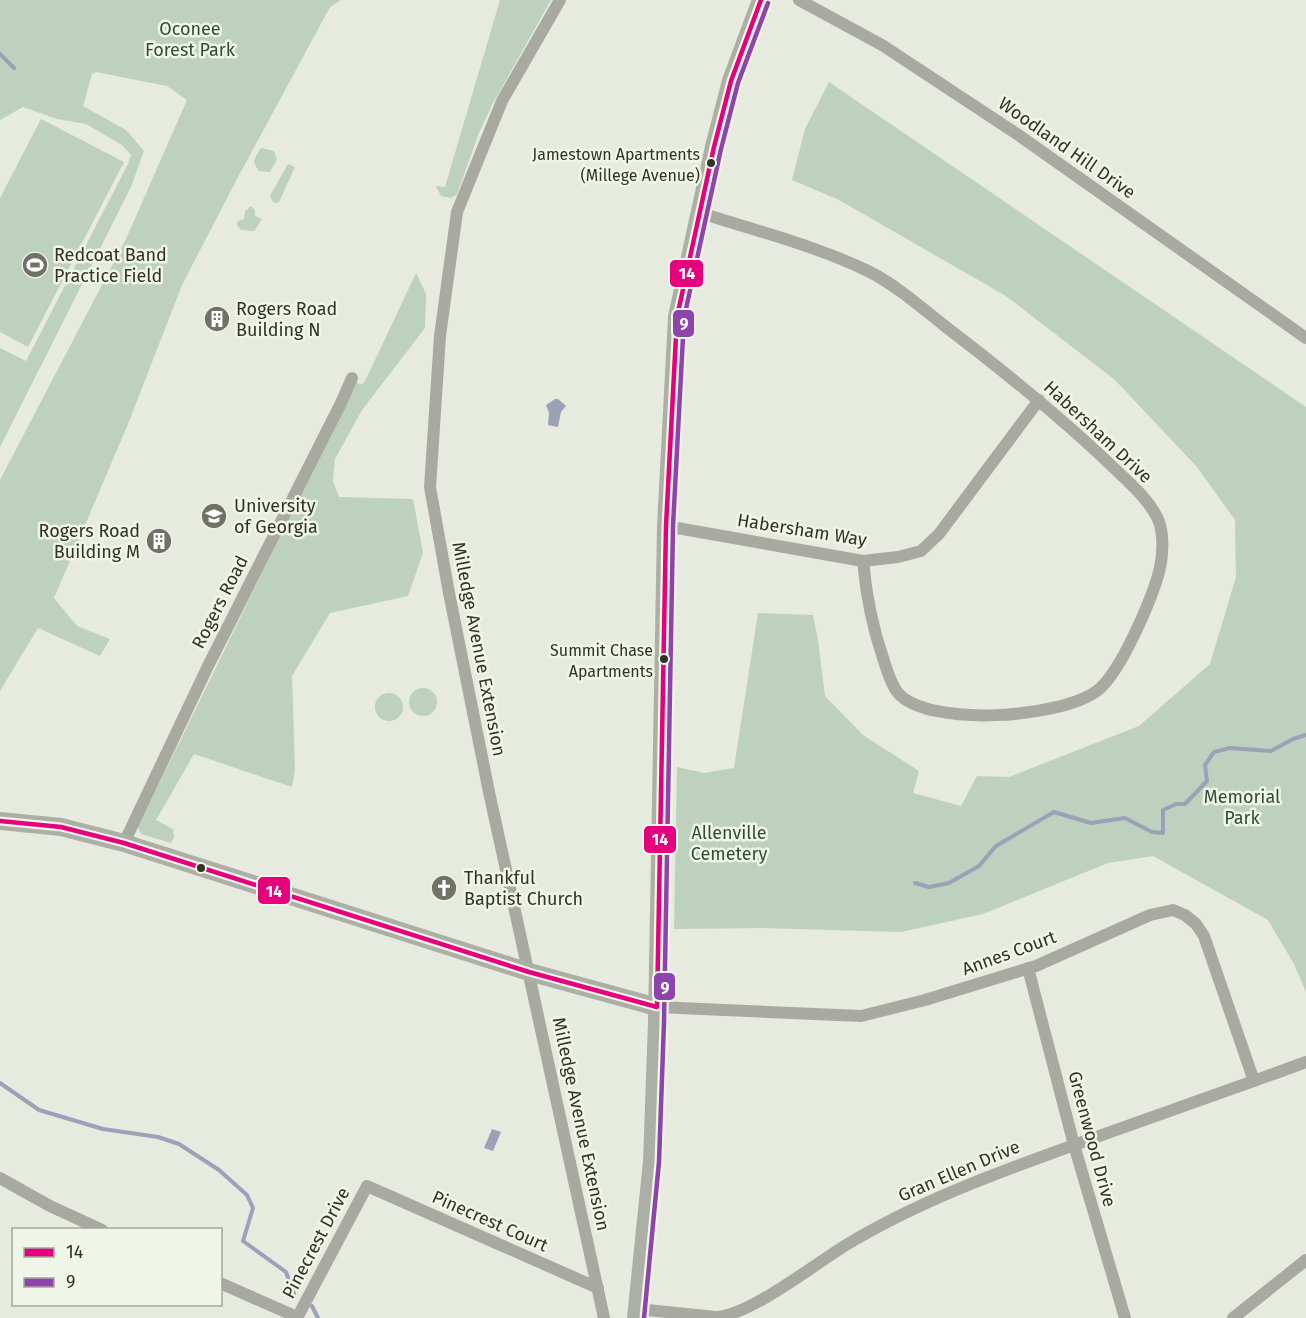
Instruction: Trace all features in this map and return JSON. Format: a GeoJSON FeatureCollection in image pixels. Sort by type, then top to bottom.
{"type":"FeatureCollection","features":[{"type":"Feature","properties":{"kind":"main road"},"geometry":{"type":"LineString","coordinates":[[637,1313],[652,1162],[666,526],[677,317],[698,212],[731,81],[761,0]]}},
{"type":"Feature","properties":{"kind":"main road"},"geometry":{"type":"LineString","coordinates":[[0,821],[61,828],[124,843],[530,972],[657,1007]]}},
{"type":"Feature","properties":{"kind":"street","name":"Milledge Avenue Extension"},"geometry":{"type":"LineString","coordinates":[[560,0],[502,101],[457,212],[440,336],[430,458],[430,487],[489,792],[604,1318]]}},
{"type":"Feature","properties":{"kind":"street","name":"Woodland Hill Drive"},"geometry":{"type":"LineString","coordinates":[[799,0],[882,45],[1017,134],[1306,338]]}},
{"type":"Feature","properties":{"kind":"street","name":"Habersham Drive"},"geometry":{"type":"LineString","coordinates":[[698,212],[829,253],[873,274],[908,298],[1039,400],[1092,447],[1143,497],[1158,519],[1162,537],[1160,568],[1121,663],[1108,681],[1097,692],[1063,706],[1035,712],[958,714],[929,711],[906,700],[891,683],[876,637],[866,596],[863,561]]}},
{"type":"Feature","properties":{"kind":"street","name":"Rogers Road"},"geometry":{"type":"LineString","coordinates":[[124,843],[208,666],[352,378]]}},
{"type":"Feature","properties":{"kind":"street","name":"Habersham Way"},"geometry":{"type":"LineString","coordinates":[[666,526],[863,561],[898,557],[921,551],[939,534],[1039,400]]}},
{"type":"Feature","properties":{"kind":"street","name":"Annes Court"},"geometry":{"type":"LineString","coordinates":[[657,1007],[861,1016],[925,1000],[1028,968],[1150,915],[1173,910],[1185,915],[1196,924],[1204,936],[1254,1081]]}},
{"type":"Feature","properties":{"kind":"street","name":"Greenwood Drive"},"geometry":{"type":"LineString","coordinates":[[1028,968],[1074,1145],[1125,1318]]}},
{"type":"Feature","properties":{"kind":"street","name":"Gran Ellen Drive"},"geometry":{"type":"LineString","coordinates":[[637,1313],[724,1317],[735,1313],[767,1296],[846,1245],[909,1210],[989,1176],[1306,1062]]}},
{"type":"Feature","properties":{"kind":"street"},"geometry":{"type":"LineString","coordinates":[[0,1178],[50,1206],[98,1228]]}},
{"type":"Feature","properties":{"kind":"street","name":"Pinecrest Court"},"geometry":{"type":"LineString","coordinates":[[367,1186],[598,1288]]}},
{"type":"Feature","properties":{"kind":"street","name":"Pinecrest Drive"},"geometry":{"type":"LineString","coordinates":[[297,1318],[367,1186]]}},
{"type":"Feature","properties":{"kind":"street"},"geometry":{"type":"LineString","coordinates":[[1233,1318],[1306,1260]]}},
{"type":"Feature","properties":{"kind":"street"},"geometry":{"type":"LineString","coordinates":[[222,1284],[297,1318]]}},
{"type":"Feature","properties":{"kind":"green space","name":"Oconee Forest Park"},"geometry":{"type":"Polygon","coordinates":[[[0,0],[341,0],[330,7],[182,285],[128,424],[54,598],[77,626],[110,639],[100,656],[38,628],[0,691],[0,480],[126,239],[187,100],[167,86],[96,72],[92,74],[83,106],[126,130],[144,151],[131,187],[0,447],[0,348],[26,361],[131,155],[122,145],[86,124],[57,119],[23,107],[0,120],[0,0]]]}},
{"type":"Feature","properties":{"kind":"green space"},"geometry":{"type":"Polygon","coordinates":[[[500,0],[551,0],[492,105],[479,133],[457,194],[451,198],[441,196],[436,186],[445,187],[500,0]]]}},
{"type":"Feature","properties":{"kind":"green space"},"geometry":{"type":"Polygon","coordinates":[[[829,82],[1306,407],[1306,992],[1294,964],[1268,920],[1153,856],[1108,863],[983,914],[901,932],[762,928],[674,929],[677,767],[704,773],[734,768],[758,613],[813,615],[825,696],[863,735],[919,771],[913,793],[961,806],[977,776],[1009,777],[1139,726],[1210,664],[1236,577],[1235,520],[1197,467],[1115,380],[1006,296],[839,200],[792,180],[805,129],[829,82]]]}},
{"type":"Feature","properties":{"kind":"green space","name":"Redcoat Band Practice Field"},"geometry":{"type":"Polygon","coordinates":[[[41,119],[124,162],[28,347],[0,332],[0,198],[41,119]]]}},
{"type":"Feature","properties":{"kind":"green space"},"geometry":{"type":"Polygon","coordinates":[[[261,148],[274,151],[277,159],[270,172],[259,171],[254,162],[261,148]]]}},
{"type":"Feature","properties":{"kind":"green space"},"geometry":{"type":"Polygon","coordinates":[[[288,164],[295,167],[279,202],[273,202],[270,196],[288,164]]]}},
{"type":"Feature","properties":{"kind":"green space"},"geometry":{"type":"Polygon","coordinates":[[[251,206],[255,210],[255,216],[262,219],[254,231],[241,230],[237,225],[238,221],[244,219],[245,211],[251,206]]]}},
{"type":"Feature","properties":{"kind":"green space"},"geometry":{"type":"Polygon","coordinates":[[[416,273],[426,294],[425,328],[362,410],[335,459],[333,481],[339,497],[413,499],[423,553],[408,596],[330,613],[292,676],[295,769],[292,787],[194,754],[156,820],[173,829],[174,837],[171,843],[141,834],[138,827],[355,383],[363,384],[368,375],[416,273]]]}},
{"type":"Feature","properties":{"kind":"green space"},"geometry":{"type":"Polygon","coordinates":[[[423,688],[433,692],[437,702],[433,712],[423,716],[413,712],[409,702],[413,692],[423,688]]]}},
{"type":"Feature","properties":{"kind":"green space"},"geometry":{"type":"Polygon","coordinates":[[[389,693],[399,697],[403,707],[399,717],[389,721],[379,717],[375,707],[379,697],[389,693]]]}},
{"type":"Feature","properties":{"kind":"water"},"geometry":{"type":"Polygon","coordinates":[[[555,399],[566,406],[561,412],[558,427],[548,425],[549,413],[546,405],[555,399]]]}},
{"type":"Feature","properties":{"kind":"water"},"geometry":{"type":"Polygon","coordinates":[[[492,1129],[501,1132],[493,1151],[484,1148],[492,1129]]]}},
{"type":"Feature","properties":{"kind":"waterway"},"geometry":{"type":"LineString","coordinates":[[0,54],[14,68]]}},
{"type":"Feature","properties":{"kind":"waterway"},"geometry":{"type":"LineString","coordinates":[[915,883],[929,887],[949,883],[979,866],[996,846],[1054,812],[1091,823],[1125,818],[1152,832],[1163,833],[1163,810],[1176,804],[1185,804],[1207,781],[1205,765],[1214,752],[1230,748],[1271,751],[1306,735]]}},
{"type":"Feature","properties":{"kind":"waterway"},"geometry":{"type":"LineString","coordinates":[[0,1083],[39,1110],[103,1129],[158,1137],[179,1144],[219,1170],[247,1195],[253,1208],[243,1241],[286,1272],[294,1294]]}},
{"type":"Feature","properties":{"kind":"waterway"},"geometry":{"type":"LineString","coordinates":[[312,1306],[318,1318]]}},
{"type":"Feature","properties":{"kind":"transit line","name":"14"},"geometry":{"type":"LineString","coordinates":[[0,821],[61,827],[124,843],[529,972],[657,1007],[666,526],[677,317],[714,147],[731,81],[761,0]]}},
{"type":"Feature","properties":{"kind":"transit line","name":"9"},"geometry":{"type":"LineString","coordinates":[[644,1318],[659,1162],[664,1022],[673,526],[684,318],[738,83],[768,3]]}},
{"type":"Feature","properties":{"kind":"place","name":"Jamestown Apartments (Millege Avenue)"},"geometry":{"type":"Point","coordinates":[711,163]}},
{"type":"Feature","properties":{"kind":"place","name":"Redcoat Band Practice Field"},"geometry":{"type":"Point","coordinates":[35,265]}},
{"type":"Feature","properties":{"kind":"place","name":"Rogers Road Building N"},"geometry":{"type":"Point","coordinates":[217,319]}},
{"type":"Feature","properties":{"kind":"place","name":"University of Georgia"},"geometry":{"type":"Point","coordinates":[214,516]}},
{"type":"Feature","properties":{"kind":"place","name":"Rogers Road Building M"},"geometry":{"type":"Point","coordinates":[159,541]}},
{"type":"Feature","properties":{"kind":"place","name":"Summit Chase Apartments"},"geometry":{"type":"Point","coordinates":[664,659]}},
{"type":"Feature","properties":{"kind":"place","name":"Thankful Baptist Church"},"geometry":{"type":"Point","coordinates":[444,888]}},
{"type":"Feature","properties":{"kind":"park label","name":"Memorial Park"},"geometry":{"type":"Point","coordinates":[1242,807]}},
{"type":"Feature","properties":{"kind":"park label","name":"Allenville Cemetery"},"geometry":{"type":"Point","coordinates":[729,843]}}]}
